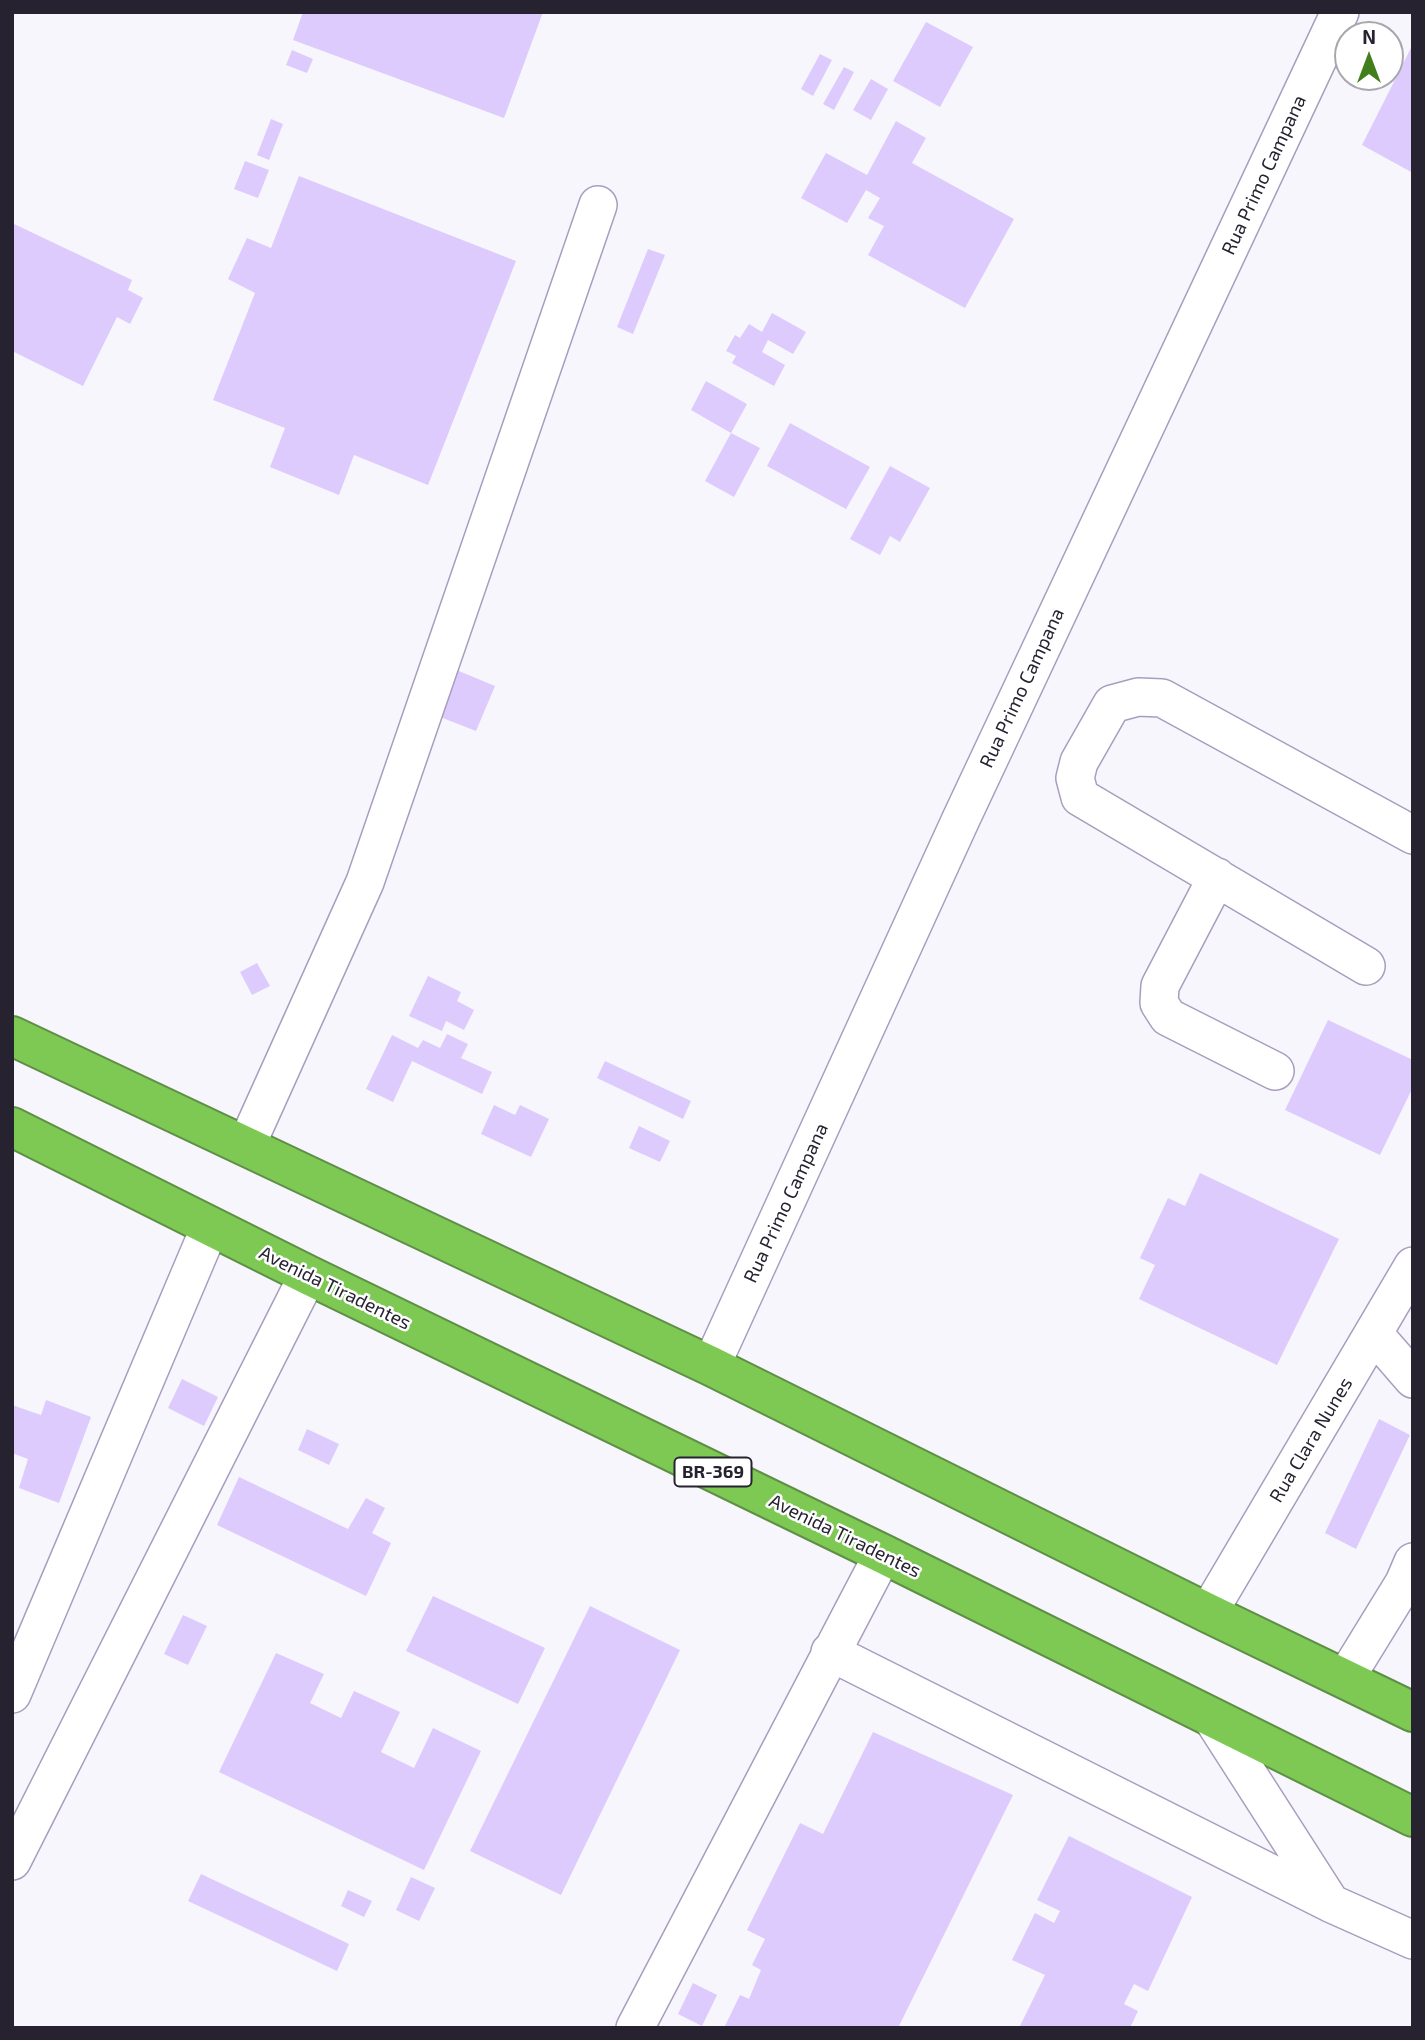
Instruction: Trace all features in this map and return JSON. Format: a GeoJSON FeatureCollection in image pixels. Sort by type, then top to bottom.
{"type":"FeatureCollection","features":[{"type":"Feature","properties":{"kind":"highway"},"geometry":{"type":"LineString","coordinates":[[12,1035],[711,1366],[1413,1712]]}},
{"type":"Feature","properties":{"kind":"highway","name":"Avenida Tiradentes"},"geometry":{"type":"LineString","coordinates":[[12,1127],[210,1227],[1413,1817]]}},
{"type":"Feature","properties":{"kind":"street","name":"Rua Primo Campana"},"geometry":{"type":"LineString","coordinates":[[711,1366],[961,819],[1340,12]]}},
{"type":"Feature","properties":{"kind":"street"},"geometry":{"type":"LineString","coordinates":[[246,1146],[365,882],[598,205]]}},
{"type":"Feature","properties":{"kind":"street"},"geometry":{"type":"LineString","coordinates":[[1366,966],[1080,797],[1074,778],[1079,762],[1112,704],[1139,697],[1162,698],[1413,835]]}},
{"type":"Feature","properties":{"kind":"street"},"geometry":{"type":"LineString","coordinates":[[1217,877],[1160,986],[1159,1003],[1168,1017],[1275,1071]]}},
{"type":"Feature","properties":{"kind":"street"},"geometry":{"type":"LineString","coordinates":[[12,1694],[210,1227]]}},
{"type":"Feature","properties":{"kind":"street","name":"Rua Clara Nunes"},"geometry":{"type":"LineString","coordinates":[[1208,1613],[1413,1266]]}},
{"type":"Feature","properties":{"kind":"street"},"geometry":{"type":"LineString","coordinates":[[12,1861],[308,1275]]}},
{"type":"Feature","properties":{"kind":"street"},"geometry":{"type":"LineString","coordinates":[[1374,1334],[1413,1380]]}},
{"type":"Feature","properties":{"kind":"street"},"geometry":{"type":"LineString","coordinates":[[635,2028],[883,1555]]}},
{"type":"Feature","properties":{"kind":"street"},"geometry":{"type":"LineString","coordinates":[[1345,1679],[1410,1578]]}},
{"type":"Feature","properties":{"kind":"street"},"geometry":{"type":"LineString","coordinates":[[830,1653],[1331,1903],[1413,1940]]}},
{"type":"Feature","properties":{"kind":"street"},"geometry":{"type":"LineString","coordinates":[[1212,1718],[1331,1903]]}},
{"type":"Feature","properties":{"kind":"building"},"geometry":{"type":"Polygon","coordinates":[[[303,12],[543,12],[504,118],[293,40],[303,12]]]}},
{"type":"Feature","properties":{"kind":"building"},"geometry":{"type":"Polygon","coordinates":[[[926,22],[973,47],[940,107],[893,81],[926,22]]]}},
{"type":"Feature","properties":{"kind":"building"},"geometry":{"type":"Polygon","coordinates":[[[1413,44],[1413,173],[1362,145],[1389,91],[1404,91],[1404,62],[1413,44]]]}},
{"type":"Feature","properties":{"kind":"building"},"geometry":{"type":"Polygon","coordinates":[[[292,50],[313,59],[307,73],[286,65],[292,50]]]}},
{"type":"Feature","properties":{"kind":"building"},"geometry":{"type":"Polygon","coordinates":[[[820,54],[832,60],[813,96],[801,89],[820,54]]]}},
{"type":"Feature","properties":{"kind":"building"},"geometry":{"type":"Polygon","coordinates":[[[844,67],[854,72],[834,110],[823,104],[844,67]]]}},
{"type":"Feature","properties":{"kind":"building"},"geometry":{"type":"Polygon","coordinates":[[[871,79],[888,89],[871,120],[853,110],[871,79]]]}},
{"type":"Feature","properties":{"kind":"building"},"geometry":{"type":"Polygon","coordinates":[[[271,119],[283,124],[269,160],[257,155],[271,119]]]}},
{"type":"Feature","properties":{"kind":"building"},"geometry":{"type":"Polygon","coordinates":[[[896,121],[926,138],[912,163],[1014,219],[965,308],[868,255],[884,226],[868,218],[880,198],[866,190],[847,223],[801,198],[826,153],[867,175],[896,121]]]}},
{"type":"Feature","properties":{"kind":"building"},"geometry":{"type":"Polygon","coordinates":[[[245,161],[269,170],[258,198],[234,189],[245,161]]]}},
{"type":"Feature","properties":{"kind":"building"},"geometry":{"type":"Polygon","coordinates":[[[299,176],[516,261],[428,485],[354,455],[339,495],[270,467],[285,428],[213,400],[255,293],[228,279],[247,238],[271,248],[299,176]]]}},
{"type":"Feature","properties":{"kind":"building"},"geometry":{"type":"Polygon","coordinates":[[[12,223],[132,280],[128,290],[143,298],[130,324],[117,317],[83,386],[12,351],[12,223]]]}},
{"type":"Feature","properties":{"kind":"building"},"geometry":{"type":"Polygon","coordinates":[[[648,249],[665,255],[633,334],[617,327],[648,249]]]}},
{"type":"Feature","properties":{"kind":"building"},"geometry":{"type":"Polygon","coordinates":[[[772,313],[806,332],[793,354],[768,340],[762,352],[785,365],[774,386],[732,363],[736,356],[726,351],[735,335],[740,338],[749,324],[762,332],[772,313]]]}},
{"type":"Feature","properties":{"kind":"building"},"geometry":{"type":"Polygon","coordinates":[[[706,381],[747,404],[731,433],[691,410],[706,381]]]}},
{"type":"Feature","properties":{"kind":"building"},"geometry":{"type":"Polygon","coordinates":[[[790,423],[870,467],[846,509],[767,466],[790,423]]]}},
{"type":"Feature","properties":{"kind":"building"},"geometry":{"type":"Polygon","coordinates":[[[731,433],[760,448],[734,497],[705,481],[731,433]]]}},
{"type":"Feature","properties":{"kind":"building"},"geometry":{"type":"Polygon","coordinates":[[[890,466],[930,488],[900,542],[890,536],[880,555],[850,539],[890,466]]]}},
{"type":"Feature","properties":{"kind":"building"},"geometry":{"type":"Polygon","coordinates":[[[454,669],[495,686],[476,731],[435,715],[454,669]]]}},
{"type":"Feature","properties":{"kind":"building"},"geometry":{"type":"Polygon","coordinates":[[[257,963],[270,986],[252,995],[240,972],[257,963]]]}},
{"type":"Feature","properties":{"kind":"building"},"geometry":{"type":"Polygon","coordinates":[[[428,976],[461,992],[457,1001],[474,1010],[464,1030],[446,1021],[442,1031],[409,1016],[428,976]]]}},
{"type":"Feature","properties":{"kind":"building"},"geometry":{"type":"Polygon","coordinates":[[[1328,1020],[1413,1060],[1413,1087],[1380,1155],[1285,1110],[1328,1020]]]}},
{"type":"Feature","properties":{"kind":"building"},"geometry":{"type":"Polygon","coordinates":[[[447,1034],[468,1044],[461,1058],[492,1072],[482,1094],[412,1061],[393,1102],[366,1089],[392,1035],[418,1048],[423,1040],[440,1048],[447,1034]]]}},
{"type":"Feature","properties":{"kind":"building"},"geometry":{"type":"Polygon","coordinates":[[[605,1061],[691,1101],[683,1119],[597,1078],[605,1061]]]}},
{"type":"Feature","properties":{"kind":"building"},"geometry":{"type":"Polygon","coordinates":[[[494,1105],[515,1115],[520,1105],[549,1119],[531,1157],[481,1134],[494,1105]]]}},
{"type":"Feature","properties":{"kind":"building"},"geometry":{"type":"Polygon","coordinates":[[[639,1126],[670,1141],[660,1162],[629,1148],[639,1126]]]}},
{"type":"Feature","properties":{"kind":"building"},"geometry":{"type":"Polygon","coordinates":[[[1200,1173],[1339,1239],[1277,1365],[1139,1299],[1155,1265],[1140,1258],[1168,1198],[1185,1206],[1200,1173]]]}},
{"type":"Feature","properties":{"kind":"building"},"geometry":{"type":"Polygon","coordinates":[[[182,1379],[218,1397],[204,1426],[168,1408],[182,1379]]]}},
{"type":"Feature","properties":{"kind":"building"},"geometry":{"type":"Polygon","coordinates":[[[46,1400],[91,1417],[59,1503],[19,1488],[28,1459],[12,1453],[12,1405],[41,1415],[46,1400]]]}},
{"type":"Feature","properties":{"kind":"building"},"geometry":{"type":"Polygon","coordinates":[[[1379,1419],[1410,1435],[1356,1549],[1325,1533],[1379,1419]]]}},
{"type":"Feature","properties":{"kind":"building"},"geometry":{"type":"Polygon","coordinates":[[[307,1429],[339,1444],[329,1465],[298,1450],[307,1429]]]}},
{"type":"Feature","properties":{"kind":"building"},"geometry":{"type":"Polygon","coordinates":[[[239,1477],[348,1529],[366,1498],[385,1508],[372,1533],[391,1543],[366,1596],[217,1525],[239,1477]]]}},
{"type":"Feature","properties":{"kind":"building"},"geometry":{"type":"Polygon","coordinates":[[[433,1596],[545,1648],[518,1704],[406,1651],[433,1596]]]}},
{"type":"Feature","properties":{"kind":"building"},"geometry":{"type":"Polygon","coordinates":[[[590,1606],[680,1650],[561,1895],[470,1851],[590,1606]]]}},
{"type":"Feature","properties":{"kind":"building"},"geometry":{"type":"Polygon","coordinates":[[[183,1615],[207,1626],[188,1665],[164,1654],[183,1615]]]}},
{"type":"Feature","properties":{"kind":"building"},"geometry":{"type":"Polygon","coordinates":[[[276,1653],[324,1674],[310,1703],[341,1718],[354,1691],[400,1712],[381,1752],[414,1768],[433,1728],[481,1751],[424,1870],[219,1772],[276,1653]]]}},
{"type":"Feature","properties":{"kind":"building"},"geometry":{"type":"Polygon","coordinates":[[[873,1732],[1013,1795],[898,2028],[724,2028],[740,1995],[749,1999],[761,1970],[752,1965],[765,1939],[747,1930],[800,1823],[823,1834],[873,1732]]]}},
{"type":"Feature","properties":{"kind":"building"},"geometry":{"type":"Polygon","coordinates":[[[1069,1836],[1192,1897],[1148,1991],[1134,1984],[1124,2004],[1138,2011],[1130,2028],[1019,2028],[1045,1975],[1012,1960],[1035,1913],[1054,1923],[1060,1911],[1037,1900],[1069,1836]]]}},
{"type":"Feature","properties":{"kind":"building"},"geometry":{"type":"Polygon","coordinates":[[[201,1874],[349,1944],[337,1971],[188,1901],[201,1874]]]}},
{"type":"Feature","properties":{"kind":"building"},"geometry":{"type":"Polygon","coordinates":[[[411,1877],[435,1888],[419,1921],[396,1910],[411,1877]]]}},
{"type":"Feature","properties":{"kind":"building"},"geometry":{"type":"Polygon","coordinates":[[[348,1890],[372,1901],[364,1917],[341,1906],[348,1890]]]}},
{"type":"Feature","properties":{"kind":"building"},"geometry":{"type":"Polygon","coordinates":[[[693,1983],[717,1995],[702,2026],[678,2014],[693,1983]]]}}]}
